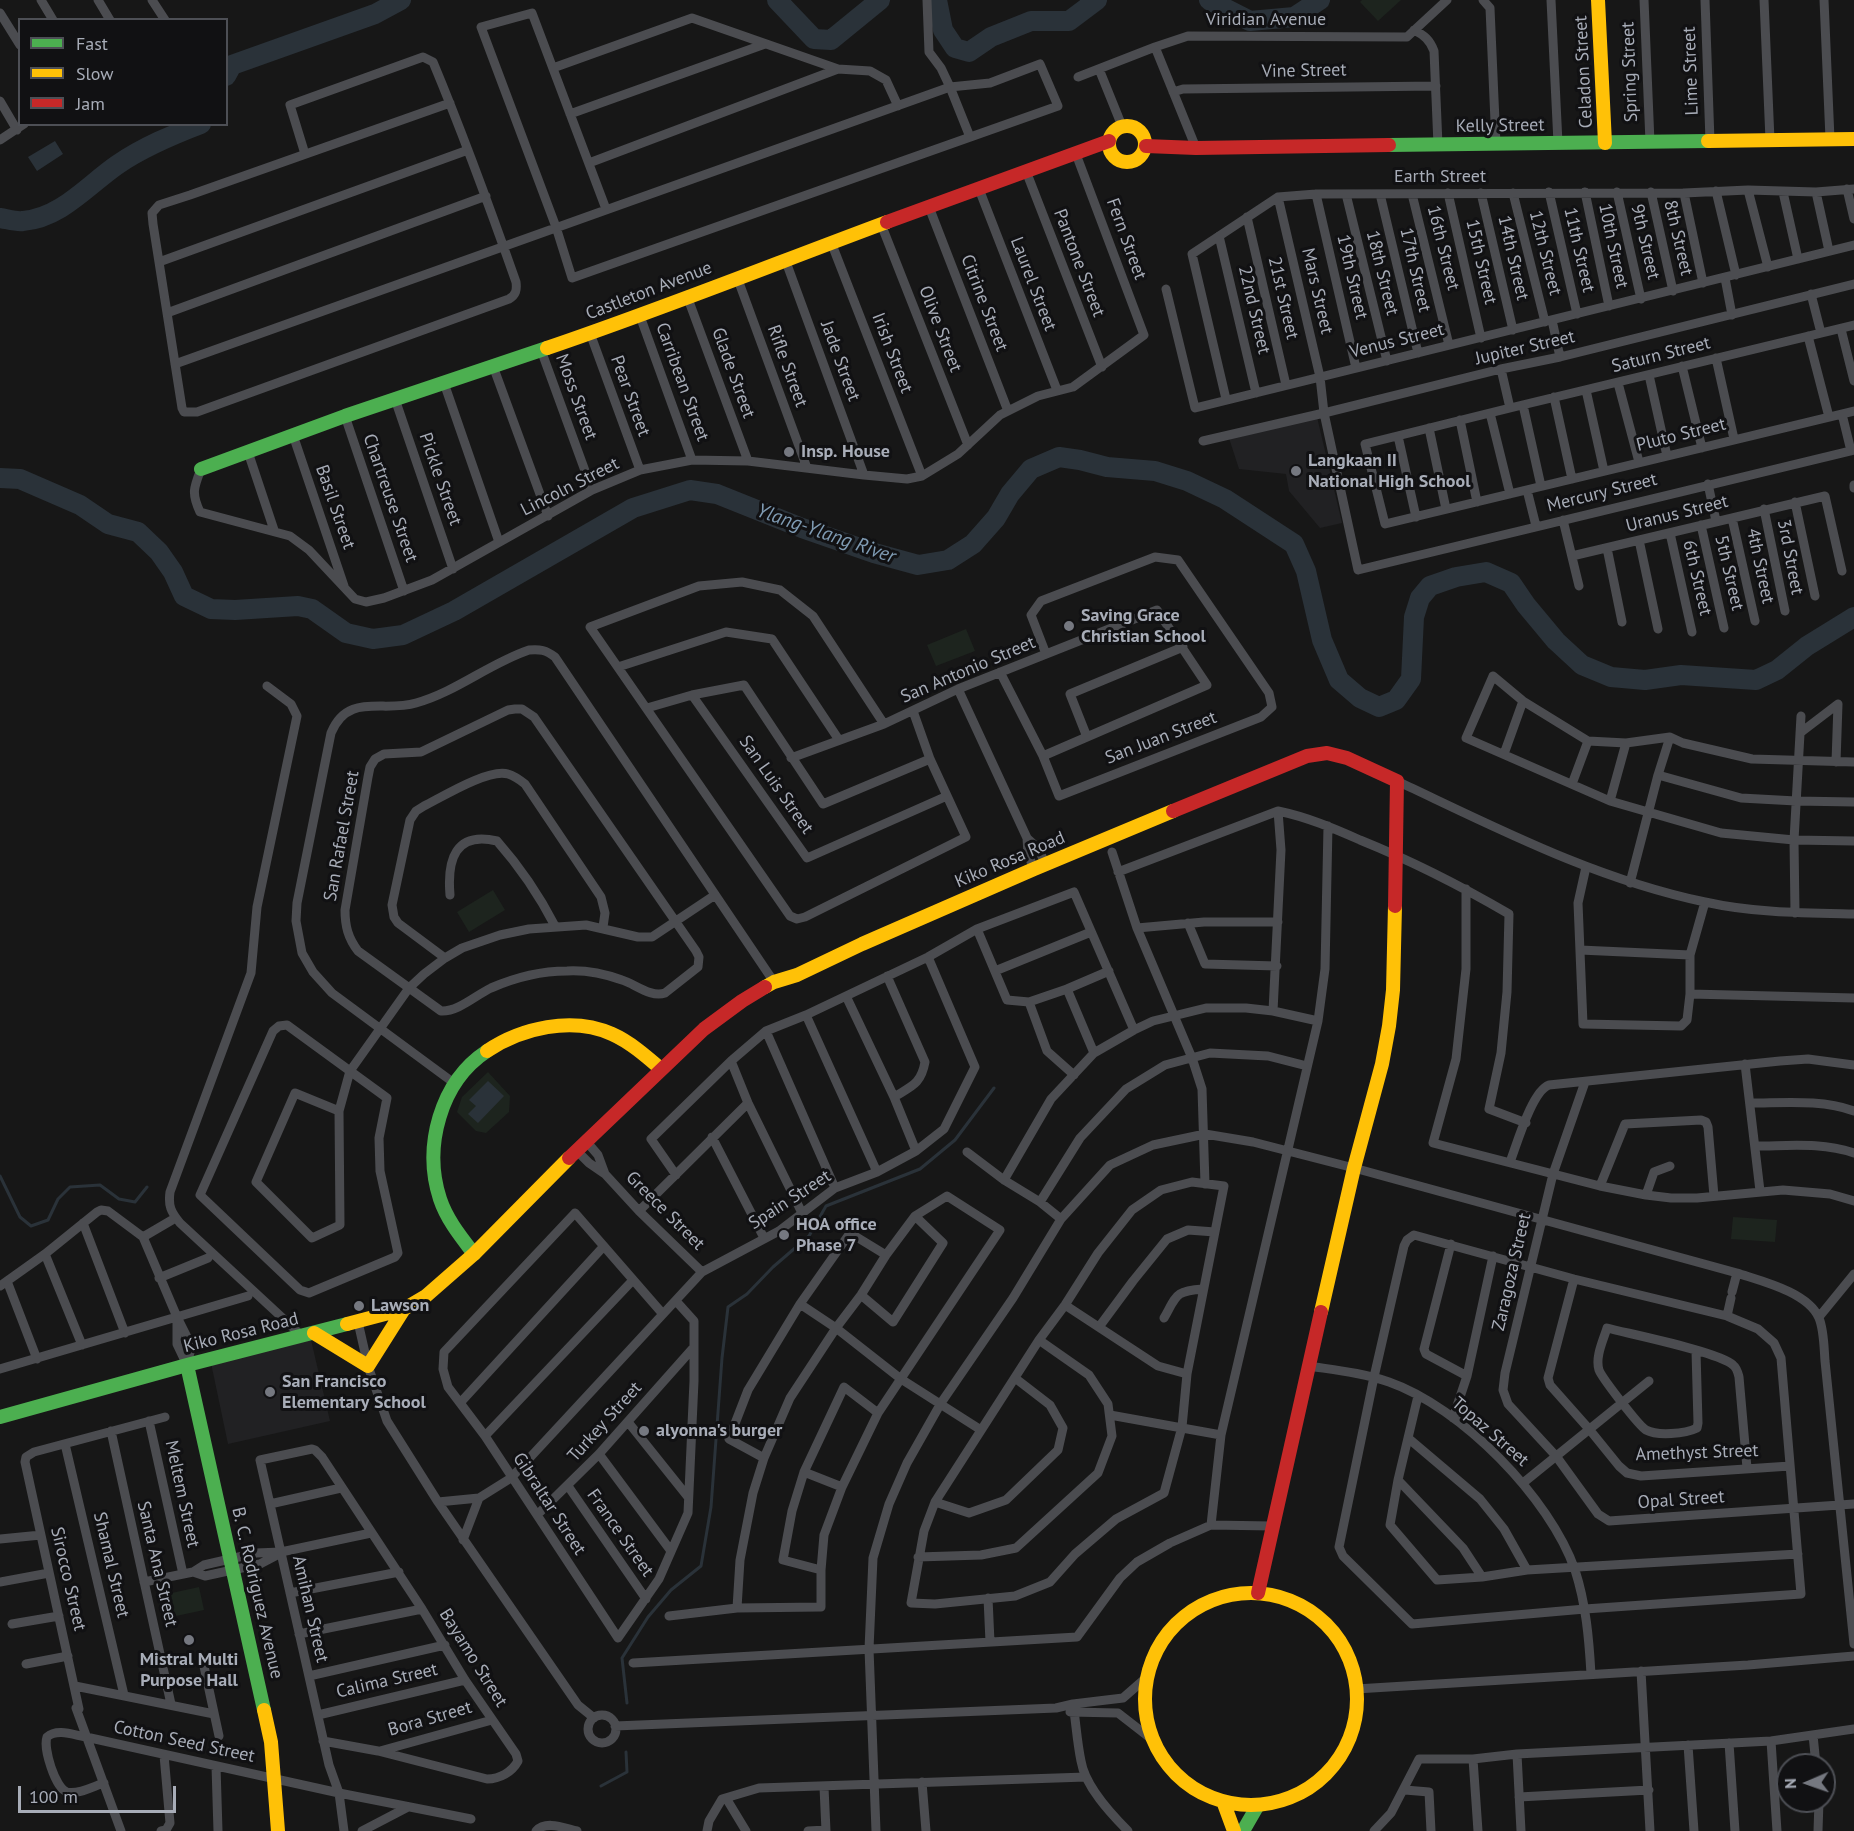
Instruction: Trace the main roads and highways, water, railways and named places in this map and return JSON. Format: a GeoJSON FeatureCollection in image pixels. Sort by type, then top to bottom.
{"type":"FeatureCollection","features":[{"type":"Feature","properties":{"kind":"waterway"},"geometry":{"type":"LineString","coordinates":[[228,72],[232,65],[375,14],[401,0]]}},
{"type":"Feature","properties":{"kind":"waterway"},"geometry":{"type":"LineString","coordinates":[[777,0],[814,39],[831,40],[880,0]]}},
{"type":"Feature","properties":{"kind":"waterway"},"geometry":{"type":"LineString","coordinates":[[937,0],[943,30],[955,48],[969,52],[991,37],[1031,21],[1069,21],[1097,0]]}},
{"type":"Feature","properties":{"kind":"waterway"},"geometry":{"type":"LineString","coordinates":[[1209,0],[1250,21],[1294,17],[1320,0]]}},
{"type":"Feature","properties":{"kind":"waterway"},"geometry":{"type":"LineString","coordinates":[[0,218],[23,221],[50,214],[127,159],[158,142],[196,126]]}},
{"type":"Feature","properties":{"kind":"waterway","name":"Ylang-Ylang River"},"geometry":{"type":"LineString","coordinates":[[0,478],[20,479],[80,505],[108,524],[138,532],[159,552],[173,572],[184,596],[211,609],[235,610],[298,606],[312,609],[346,633],[373,639],[403,635],[454,611],[633,508],[690,490],[717,494],[802,528],[874,553],[918,565],[948,560],[973,544],[996,518],[1010,494],[1031,469],[1059,457],[1107,467],[1155,471],[1187,481],[1225,499],[1294,544],[1306,571],[1322,640],[1339,680],[1360,698],[1379,707],[1396,700],[1411,679],[1414,617],[1420,598],[1430,586],[1456,577],[1486,572],[1511,583],[1556,641],[1582,665],[1611,677],[1645,680],[1681,675],[1756,680],[1777,670],[1807,646],[1854,617]]}},
{"type":"Feature","properties":{"kind":"waterway"},"geometry":{"type":"LineString","coordinates":[[627,1703],[622,1658],[648,1617],[671,1590],[701,1566],[711,1507],[728,1307],[747,1294],[773,1267],[809,1236],[826,1206],[920,1169],[955,1140],[994,1088]]}},
{"type":"Feature","properties":{"kind":"waterway"},"geometry":{"type":"LineString","coordinates":[[0,1176],[20,1217],[31,1226],[48,1220],[58,1199],[70,1187],[100,1185],[119,1199],[135,1202],[147,1187]]}},
{"type":"Feature","properties":{"kind":"waterway"},"geometry":{"type":"LineString","coordinates":[[601,1786],[627,1772],[626,1752]]}},
{"type":"Feature","properties":{"kind":"place","name":"Insp. House"},"geometry":{"type":"Point","coordinates":[789,452]}},
{"type":"Feature","properties":{"kind":"place","name":"Langkaan II National High School"},"geometry":{"type":"Point","coordinates":[1296,471]}},
{"type":"Feature","properties":{"kind":"place","name":"Saving Grace Christian School"},"geometry":{"type":"Point","coordinates":[1069,626]}},
{"type":"Feature","properties":{"kind":"place","name":"HOA office Phase 7"},"geometry":{"type":"Point","coordinates":[784,1235]}},
{"type":"Feature","properties":{"kind":"place","name":"Lawson"},"geometry":{"type":"Point","coordinates":[359,1306]}},
{"type":"Feature","properties":{"kind":"place","name":"San Francisco Elementary School"},"geometry":{"type":"Point","coordinates":[270,1392]}},
{"type":"Feature","properties":{"kind":"place","name":"alyonna's burger"},"geometry":{"type":"Point","coordinates":[644,1431]}},
{"type":"Feature","properties":{"kind":"place","name":"Mistral Multi Purpose Hall"},"geometry":{"type":"Point","coordinates":[189,1640]}}]}
